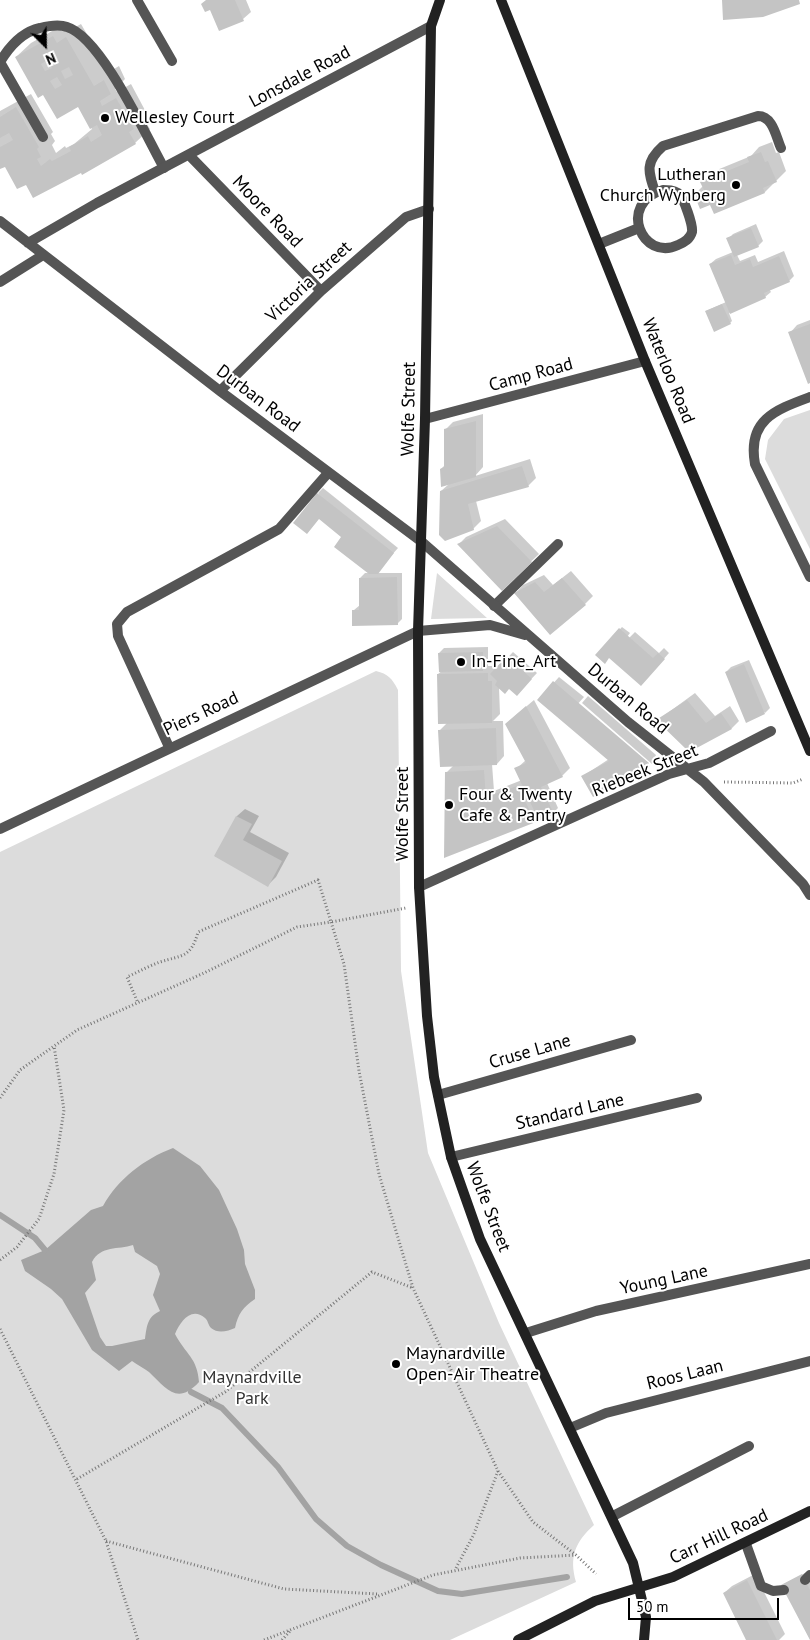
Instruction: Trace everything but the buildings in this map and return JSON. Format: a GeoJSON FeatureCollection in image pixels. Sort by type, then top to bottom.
{"type":"FeatureCollection","features":[{"type":"Feature","properties":{"kind":"street"},"geometry":{"type":"LineString","coordinates":[[137,0],[172,61]]}},
{"type":"Feature","properties":{"kind":"street","name":"Wolfe Street"},"geometry":{"type":"LineString","coordinates":[[440,0],[431,26],[426,419],[418,631],[419,887],[427,1016],[438,1095],[451,1157],[480,1239],[633,1563],[646,1617],[644,1640]]}},
{"type":"Feature","properties":{"kind":"street","name":"Waterloo Road"},"geometry":{"type":"LineString","coordinates":[[501,0],[646,361],[810,751]]}},
{"type":"Feature","properties":{"kind":"street"},"geometry":{"type":"LineString","coordinates":[[43,137],[0,62],[20,37],[34,29],[48,26],[67,27],[80,34],[111,72],[164,168]]}},
{"type":"Feature","properties":{"kind":"street","name":"Lonsdale Road"},"geometry":{"type":"LineString","coordinates":[[28,243],[189,154],[431,26]]}},
{"type":"Feature","properties":{"kind":"street"},"geometry":{"type":"LineString","coordinates":[[656,192],[648,172],[656,152],[663,146],[763,116],[770,122],[781,148]]}},
{"type":"Feature","properties":{"kind":"street","name":"Moore Road"},"geometry":{"type":"LineString","coordinates":[[189,154],[321,291]]}},
{"type":"Feature","properties":{"kind":"street"},"geometry":{"type":"LineString","coordinates":[[671,190],[680,194],[692,225],[690,237],[675,247],[657,247],[649,242],[639,228],[637,220],[642,203],[656,192],[671,190]]}},
{"type":"Feature","properties":{"kind":"street","name":"Victoria Street"},"geometry":{"type":"LineString","coordinates":[[220,391],[321,291],[406,217],[429,209]]}},
{"type":"Feature","properties":{"kind":"street","name":"Durban Road"},"geometry":{"type":"LineString","coordinates":[[0,221],[220,391],[422,542],[528,636],[686,768],[737,816],[803,884],[810,895]]}},
{"type":"Feature","properties":{"kind":"street"},"geometry":{"type":"LineString","coordinates":[[599,244],[639,228]]}},
{"type":"Feature","properties":{"kind":"street"},"geometry":{"type":"LineString","coordinates":[[0,282],[43,255]]}},
{"type":"Feature","properties":{"kind":"street","name":"Camp Road"},"geometry":{"type":"LineString","coordinates":[[426,419],[646,361]]}},
{"type":"Feature","properties":{"kind":"street"},"geometry":{"type":"LineString","coordinates":[[810,397],[776,410],[767,417],[756,434],[753,444],[755,464],[810,577]]}},
{"type":"Feature","properties":{"kind":"street"},"geometry":{"type":"LineString","coordinates":[[169,747],[118,636],[117,624],[127,612],[278,529],[328,473]]}},
{"type":"Feature","properties":{"kind":"street"},"geometry":{"type":"LineString","coordinates":[[490,625],[498,615],[494,606],[558,544]]}},
{"type":"Feature","properties":{"kind":"street","name":"Durban Road"},"geometry":{"type":"LineString","coordinates":[[418,631],[490,625],[528,636]]}},
{"type":"Feature","properties":{"kind":"street","name":"Piers Road"},"geometry":{"type":"LineString","coordinates":[[0,829],[169,747],[418,631]]}},
{"type":"Feature","properties":{"kind":"street","name":"Riebeek Street"},"geometry":{"type":"LineString","coordinates":[[419,887],[686,768],[709,763],[771,731]]}},
{"type":"Feature","properties":{"kind":"street","name":"Cruse Lane"},"geometry":{"type":"LineString","coordinates":[[438,1095],[631,1040]]}},
{"type":"Feature","properties":{"kind":"street","name":"Standard Lane"},"geometry":{"type":"LineString","coordinates":[[451,1157],[697,1098]]}},
{"type":"Feature","properties":{"kind":"street","name":"Young Lane"},"geometry":{"type":"LineString","coordinates":[[526,1333],[596,1311],[810,1264]]}},
{"type":"Feature","properties":{"kind":"street","name":"Roos Laan"},"geometry":{"type":"LineString","coordinates":[[570,1428],[606,1413],[810,1361]]}},
{"type":"Feature","properties":{"kind":"street"},"geometry":{"type":"LineString","coordinates":[[612,1516],[749,1446]]}},
{"type":"Feature","properties":{"kind":"street","name":"Carr Hill Road"},"geometry":{"type":"LineString","coordinates":[[518,1640],[595,1601],[673,1577],[746,1544],[810,1511]]}},
{"type":"Feature","properties":{"kind":"street"},"geometry":{"type":"LineString","coordinates":[[746,1544],[762,1586],[773,1591],[784,1590]]}},
{"type":"Feature","properties":{"kind":"path"},"geometry":{"type":"LineString","coordinates":[[724,782],[793,782],[803,779]]}},
{"type":"Feature","properties":{"kind":"path"},"geometry":{"type":"LineString","coordinates":[[138,1001],[127,977],[161,962],[186,954],[195,945],[198,932],[318,880],[344,964],[360,1071],[379,1174],[413,1288],[498,1470],[533,1522],[576,1555],[596,1574]]}},
{"type":"Feature","properties":{"kind":"path"},"geometry":{"type":"LineString","coordinates":[[0,1098],[20,1070],[54,1046],[77,1030],[138,1001],[204,973],[297,927],[406,908]]}},
{"type":"Feature","properties":{"kind":"path"},"geometry":{"type":"LineString","coordinates":[[0,1260],[17,1247],[39,1219],[54,1174],[64,1110],[54,1046]]}},
{"type":"Feature","properties":{"kind":"path"},"geometry":{"type":"LineString","coordinates":[[77,1479],[201,1408],[225,1392],[372,1272],[413,1288]]}},
{"type":"Feature","properties":{"kind":"path"},"geometry":{"type":"LineString","coordinates":[[0,1329],[77,1479],[106,1541],[138,1640]]}},
{"type":"Feature","properties":{"kind":"path"},"geometry":{"type":"LineString","coordinates":[[456,1569],[473,1536],[498,1470]]}},
{"type":"Feature","properties":{"kind":"path"},"geometry":{"type":"LineString","coordinates":[[106,1541],[284,1589],[381,1594]]}},
{"type":"Feature","properties":{"kind":"path"},"geometry":{"type":"LineString","coordinates":[[264,1640],[433,1575],[520,1558],[576,1555]]}},
{"type":"Feature","properties":{"kind":"path"},"geometry":{"type":"LineString","coordinates":[[282,1640],[292,1629]]}},
{"type":"Feature","properties":{"kind":"green space"},"geometry":{"type":"Polygon","coordinates":[[[810,410],[810,549],[765,459],[768,440],[784,419],[810,410]]]}},
{"type":"Feature","properties":{"kind":"green space"},"geometry":{"type":"Polygon","coordinates":[[[437,573],[487,618],[431,619],[437,573]]]}},
{"type":"Feature","properties":{"kind":"green space","name":"Maynardville Park"},"geometry":{"type":"Polygon","coordinates":[[[376,671],[389,677],[398,690],[401,971],[428,1153],[499,1323],[594,1525],[587,1531],[575,1550],[573,1565],[576,1582],[450,1640],[0,1640],[0,852],[376,671]]]}},
{"type":"Feature","properties":{"kind":"shaded area"},"geometry":{"type":"Polygon","coordinates":[[[173,1148],[200,1166],[219,1190],[237,1229],[244,1250],[245,1264],[255,1290],[255,1299],[242,1311],[235,1328],[226,1331],[214,1330],[205,1318],[195,1314],[183,1320],[175,1334],[196,1367],[199,1382],[184,1393],[178,1394],[166,1389],[149,1372],[132,1361],[119,1371],[92,1350],[62,1299],[25,1271],[21,1260],[45,1250],[91,1210],[103,1206],[124,1179],[142,1164],[173,1148]],[[133,1245],[105,1250],[92,1262],[96,1280],[85,1293],[100,1337],[106,1346],[145,1339],[150,1319],[160,1311],[153,1295],[160,1274],[157,1266],[135,1252],[133,1245]]]}},
{"type":"Feature","properties":{"kind":"waterway"},"geometry":{"type":"LineString","coordinates":[[0,1215],[35,1238],[45,1250]]}},
{"type":"Feature","properties":{"kind":"waterway"},"geometry":{"type":"LineString","coordinates":[[191,1392],[222,1408],[278,1467],[316,1519],[347,1546],[381,1565],[438,1591],[462,1594],[567,1577]]}},
{"type":"Feature","properties":{"kind":"place","name":"Wellesley Court"},"geometry":{"type":"Point","coordinates":[105,118]}},
{"type":"Feature","properties":{"kind":"place","name":"Lutheran Church Wynberg"},"geometry":{"type":"Point","coordinates":[736,185]}},
{"type":"Feature","properties":{"kind":"place","name":"In-Fine_Art"},"geometry":{"type":"Point","coordinates":[461,662]}},
{"type":"Feature","properties":{"kind":"place","name":"Four & Twenty Cafe & Pantry"},"geometry":{"type":"Point","coordinates":[449,805]}},
{"type":"Feature","properties":{"kind":"place","name":"Maynardville Open-Air Theatre"},"geometry":{"type":"Point","coordinates":[396,1364]}}]}
